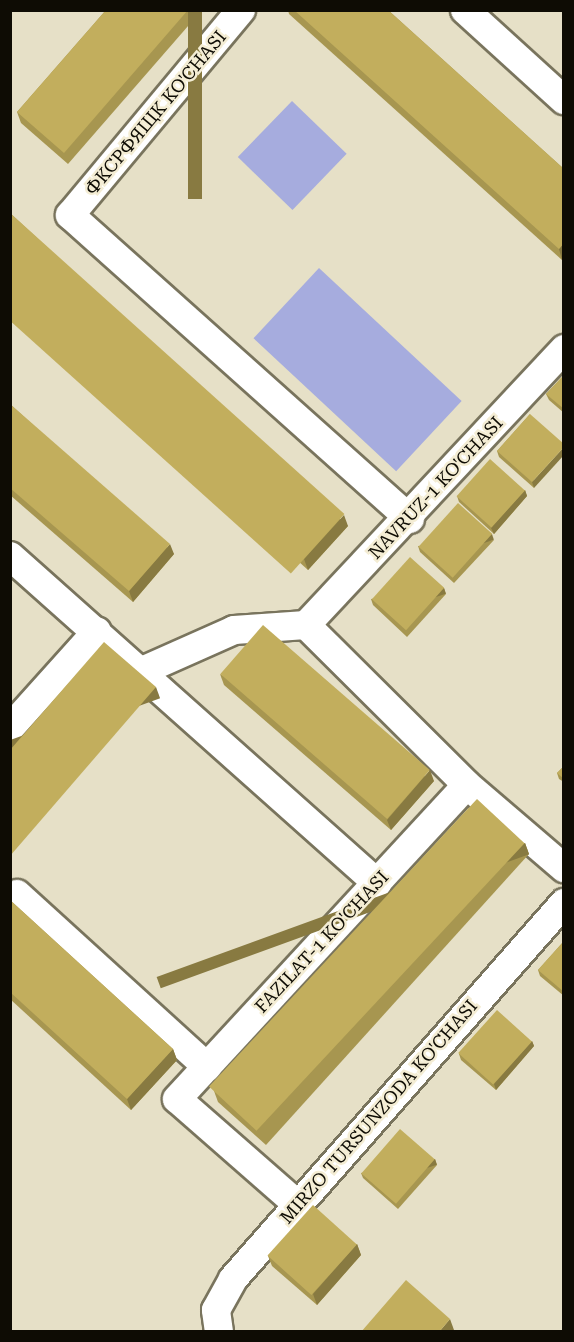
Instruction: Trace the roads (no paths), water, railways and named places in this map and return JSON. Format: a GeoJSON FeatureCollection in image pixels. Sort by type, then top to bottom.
{"type":"FeatureCollection","features":[{"type":"Feature","properties":{"kind":"street","name":"ФКСРФЯЩК KO'CHASI"},"geometry":{"type":"LineString","coordinates":[[242,10],[70,215],[410,519]]}},
{"type":"Feature","properties":{"kind":"street"},"geometry":{"type":"LineString","coordinates":[[465,10],[564,100]]}},
{"type":"Feature","properties":{"kind":"street","name":"NAVRUZ-1 KO'CHASI"},"geometry":{"type":"LineString","coordinates":[[306,625],[410,519],[564,349]]}},
{"type":"Feature","properties":{"kind":"street"},"geometry":{"type":"LineString","coordinates":[[10,556],[97,630],[377,883]]}},
{"type":"Feature","properties":{"kind":"street"},"geometry":{"type":"LineString","coordinates":[[142,671],[234,630],[306,625],[467,785],[564,868]]}},
{"type":"Feature","properties":{"kind":"street"},"geometry":{"type":"LineString","coordinates":[[10,728],[97,630]]}},
{"type":"Feature","properties":{"kind":"street","name":"FAZILAT-1 KO'CHASI"},"geometry":{"type":"LineString","coordinates":[[297,1204],[177,1099],[467,785]]}},
{"type":"Feature","properties":{"kind":"street"},"geometry":{"type":"LineString","coordinates":[[17,894],[207,1067]]}},
{"type":"Feature","properties":{"kind":"street","name":"MIRZO TURSUNZODA KO'CHASI"},"geometry":{"type":"LineString","coordinates":[[219,1332],[216,1310],[233,1279],[564,903]]}}]}
